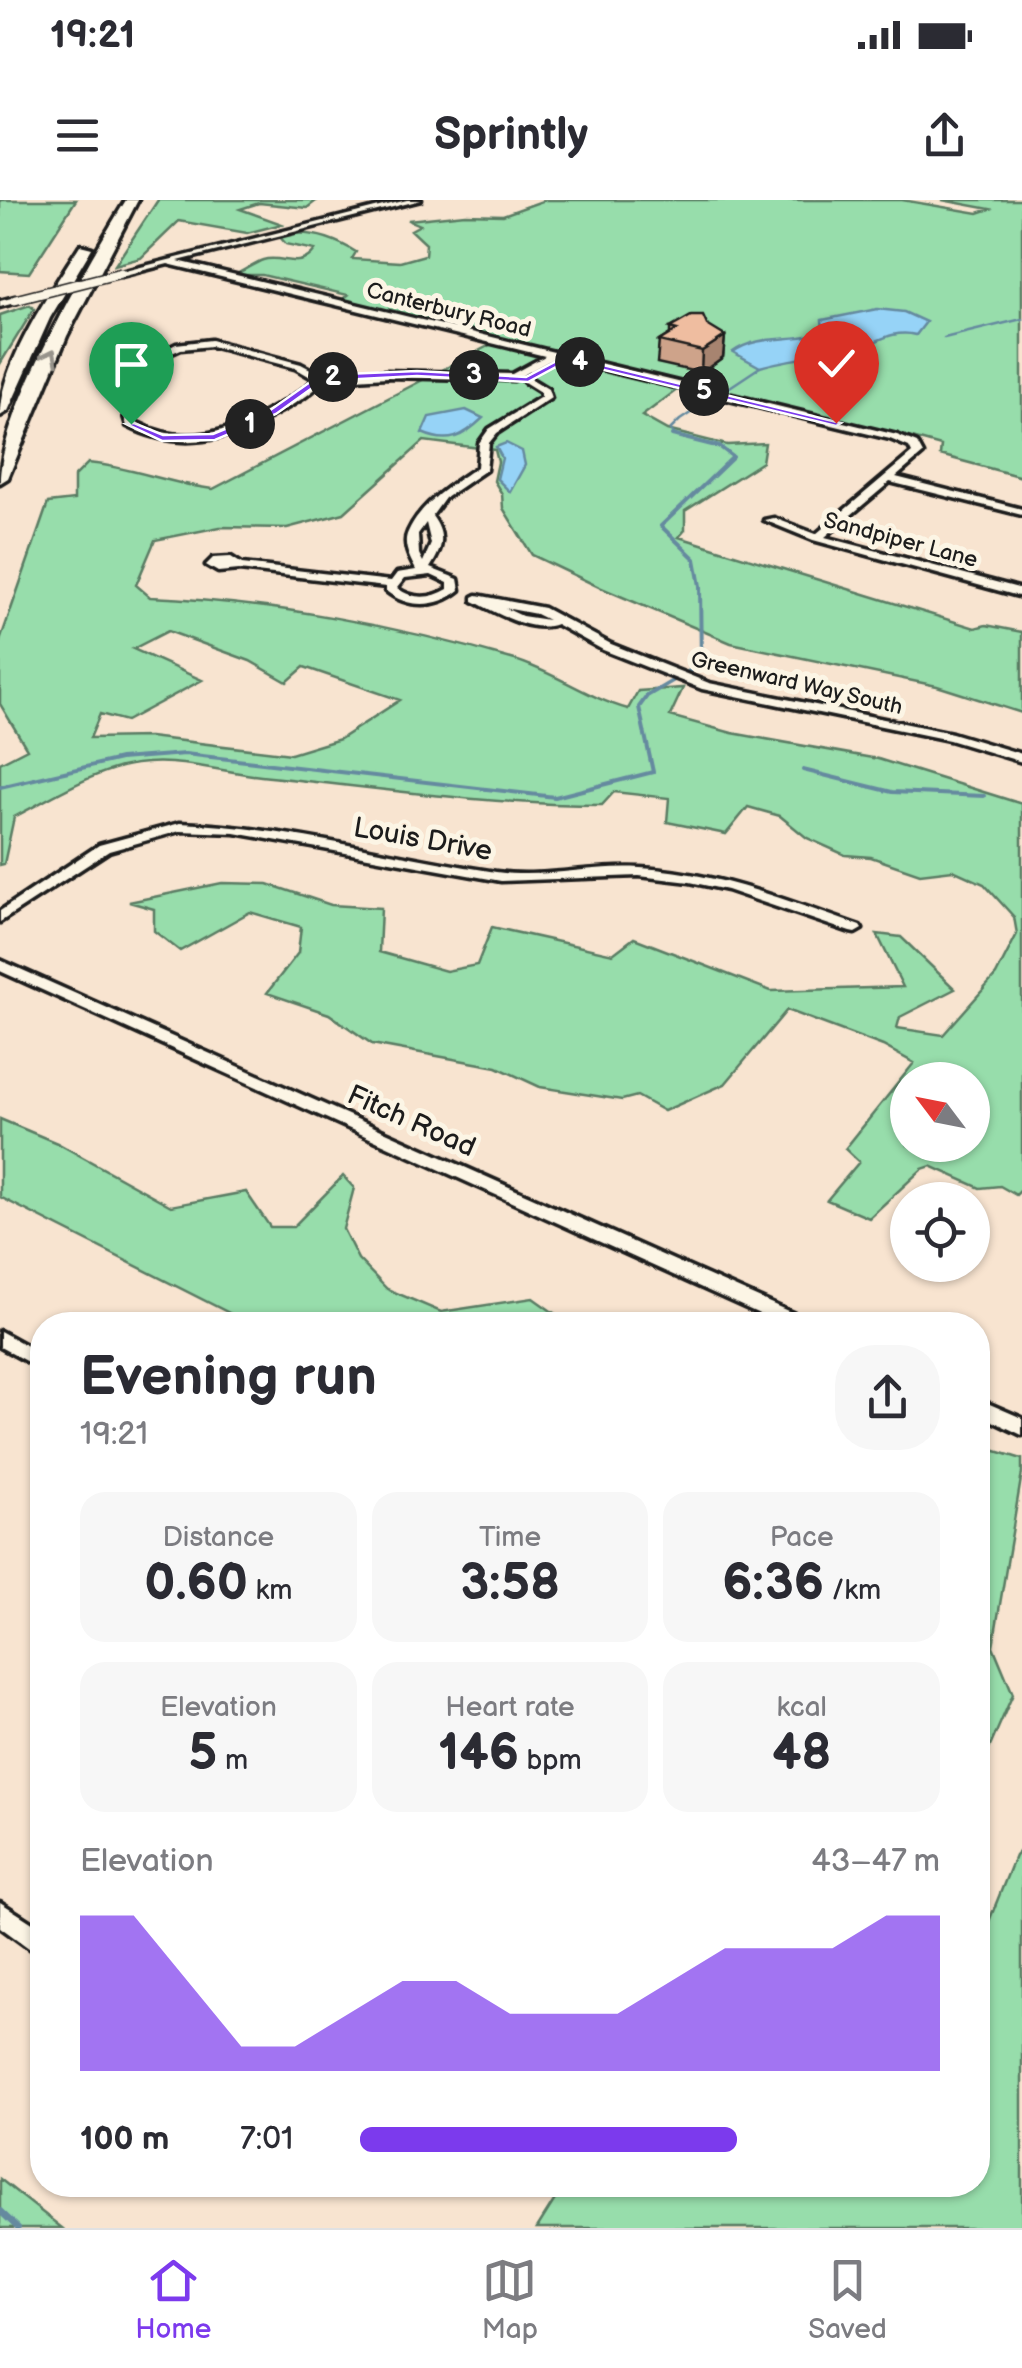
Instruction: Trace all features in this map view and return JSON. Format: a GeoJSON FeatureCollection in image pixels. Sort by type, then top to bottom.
{"type":"FeatureCollection","features":[{"type":"Feature","properties":{"kind":"highway"},"geometry":{"type":"LineString","coordinates":[[0,410],[44,318],[114,200]]}},
{"type":"Feature","properties":{"kind":"highway"},"geometry":{"type":"LineString","coordinates":[[0,478],[29,401],[105,244],[132,200]]}},
{"type":"Feature","properties":{"kind":"street"},"geometry":{"type":"LineString","coordinates":[[0,304],[417,200]]}},
{"type":"Feature","properties":{"kind":"street","name":"Canterbury Road"},"geometry":{"type":"LineString","coordinates":[[170,262],[893,436],[913,445],[918,454],[890,479]]}},
{"type":"Feature","properties":{"kind":"street"},"geometry":{"type":"LineString","coordinates":[[320,378],[298,366],[230,348],[179,346],[158,356],[157,376],[129,416],[131,424],[162,438],[215,437],[272,412],[320,378],[387,374],[514,377],[531,383],[545,392],[546,398],[493,432],[484,443],[482,468],[440,496],[412,534],[414,554],[422,571]]}},
{"type":"Feature","properties":{"kind":"street"},"geometry":{"type":"LineString","coordinates":[[514,377],[553,355]]}},
{"type":"Feature","properties":{"kind":"street"},"geometry":{"type":"LineString","coordinates":[[501,378],[511,385],[531,383],[566,358]]}},
{"type":"Feature","properties":{"kind":"street"},"geometry":{"type":"LineString","coordinates":[[817,538],[890,479],[1022,512]]}},
{"type":"Feature","properties":{"kind":"street"},"geometry":{"type":"LineString","coordinates":[[390,584],[401,575],[422,571],[439,542],[436,529],[427,518]]}},
{"type":"Feature","properties":{"kind":"street","name":"Sandpiper Lane"},"geometry":{"type":"LineString","coordinates":[[770,520],[817,538],[1022,593]]}},
{"type":"Feature","properties":{"kind":"street"},"geometry":{"type":"LineString","coordinates":[[240,567],[390,584],[401,598],[420,601],[441,598],[454,590]]}},
{"type":"Feature","properties":{"kind":"street","name":"Greenward Way South"},"geometry":{"type":"LineString","coordinates":[[422,571],[449,576],[454,590],[520,619],[570,627],[668,673],[706,686],[952,737],[1022,758]]}},
{"type":"Feature","properties":{"kind":"street","name":"Louis Drive"},"geometry":{"type":"LineString","coordinates":[[0,918],[104,848],[180,827],[236,829],[502,877],[639,872],[690,878],[730,886],[854,928]]}},
{"type":"Feature","properties":{"kind":"street","name":"Fitch Road"},"geometry":{"type":"LineString","coordinates":[[0,965],[772,1312]]}},
{"type":"Feature","properties":{"kind":"street"},"geometry":{"type":"LineString","coordinates":[[0,1338],[30,1355]]}},
{"type":"Feature","properties":{"kind":"street"},"geometry":{"type":"LineString","coordinates":[[990,1412],[1022,1427]]}},
{"type":"Feature","properties":{"kind":"street"},"geometry":{"type":"LineString","coordinates":[[0,1913],[30,1934]]}},
{"type":"Feature","properties":{"kind":"green space"},"geometry":{"type":"Polygon","coordinates":[[[0,200],[76,200],[29,273],[0,271],[0,200]]]}},
{"type":"Feature","properties":{"kind":"green space"},"geometry":{"type":"Polygon","coordinates":[[[158,200],[316,201],[307,208],[259,203],[240,209],[282,224],[247,233],[179,221],[141,258],[115,265],[158,200]]]}},
{"type":"Feature","properties":{"kind":"green space"},"geometry":{"type":"Polygon","coordinates":[[[545,200],[902,200],[978,213],[990,209],[942,200],[1022,200],[1022,477],[940,455],[941,446],[912,438],[340,301],[348,295],[262,275],[234,275],[263,260],[303,260],[315,250],[286,244],[279,236],[319,236],[356,252],[352,259],[400,262],[425,255],[426,244],[411,230],[420,225],[408,220],[503,215],[545,200]]]}},
{"type":"Feature","properties":{"kind":"green space"},"geometry":{"type":"Polygon","coordinates":[[[30,305],[34,309],[0,364],[0,315],[30,305]]]}},
{"type":"Feature","properties":{"kind":"green space"},"geometry":{"type":"Polygon","coordinates":[[[492,344],[678,389],[642,416],[667,430],[727,445],[765,443],[762,462],[685,511],[685,530],[679,537],[975,628],[986,625],[1022,632],[1022,713],[937,686],[731,643],[532,555],[503,508],[502,494],[494,481],[498,462],[495,450],[424,441],[344,513],[287,528],[220,527],[155,540],[136,585],[150,597],[288,610],[380,626],[471,648],[529,665],[628,709],[638,691],[683,688],[670,716],[732,733],[878,759],[1022,804],[1022,1189],[1016,1195],[1000,1186],[990,1187],[990,1182],[967,1182],[931,1166],[908,1182],[890,1182],[890,1199],[869,1218],[827,1200],[859,1162],[845,1149],[890,1093],[890,1162],[990,1162],[990,1062],[912,1062],[883,1046],[787,1010],[725,1084],[664,1111],[637,1096],[622,1100],[540,1087],[497,1067],[372,1044],[329,1014],[267,993],[298,953],[301,927],[250,912],[180,951],[154,931],[154,909],[129,902],[222,883],[268,884],[331,905],[381,908],[379,952],[446,971],[477,965],[492,927],[613,954],[634,938],[771,991],[903,987],[877,934],[901,937],[955,989],[900,1017],[897,1028],[943,1035],[996,975],[1017,934],[1014,917],[984,884],[953,870],[920,874],[871,857],[845,855],[807,838],[780,816],[748,807],[726,834],[667,822],[669,798],[614,792],[602,805],[517,802],[161,763],[113,769],[14,817],[4,864],[0,865],[0,763],[27,749],[0,704],[0,641],[48,503],[74,500],[74,477],[88,463],[213,489],[492,344]],[[168,631],[133,649],[202,680],[126,721],[100,714],[90,738],[149,737],[291,754],[340,739],[400,700],[304,667],[287,682],[250,661],[168,631]]]}},
{"type":"Feature","properties":{"kind":"green space"},"geometry":{"type":"Polygon","coordinates":[[[0,1119],[57,1143],[171,1206],[246,1192],[270,1227],[293,1227],[343,1176],[354,1188],[343,1229],[358,1259],[387,1289],[441,1312],[227,1312],[0,1197],[0,1119]]]}},
{"type":"Feature","properties":{"kind":"green space"},"geometry":{"type":"Polygon","coordinates":[[[533,1298],[553,1312],[441,1312],[533,1298]]]}},
{"type":"Feature","properties":{"kind":"green space"},"geometry":{"type":"Polygon","coordinates":[[[990,1449],[1022,1459],[993,1646],[1013,1694],[990,1747],[990,1449]]]}},
{"type":"Feature","properties":{"kind":"green space"},"geometry":{"type":"Polygon","coordinates":[[[1022,1849],[1022,2228],[537,2228],[556,2197],[990,2197],[990,1919],[1015,1856],[1022,1849]]]}},
{"type":"Feature","properties":{"kind":"green space"},"geometry":{"type":"Polygon","coordinates":[[[0,2179],[62,2228],[0,2228],[0,2179]]]}},
{"type":"Feature","properties":{"kind":"water"},"geometry":{"type":"Polygon","coordinates":[[[877,309],[904,312],[926,322],[916,335],[898,334],[857,349],[760,367],[733,352],[756,342],[814,334],[823,329],[822,320],[877,309]]]}},
{"type":"Feature","properties":{"kind":"water"},"geometry":{"type":"Polygon","coordinates":[[[466,410],[483,418],[462,434],[448,439],[422,433],[429,417],[466,410]]]}},
{"type":"Feature","properties":{"kind":"water"},"geometry":{"type":"Polygon","coordinates":[[[506,443],[522,451],[525,465],[510,492],[497,479],[502,458],[496,447],[506,443]]]}},
{"type":"Feature","properties":{"kind":"building"},"geometry":{"type":"Polygon","coordinates":[[[691,316],[703,316],[707,325],[725,336],[702,351],[659,341],[677,330],[670,328],[691,316]]]}},
{"type":"Feature","properties":{"kind":"waterway"},"geometry":{"type":"LineString","coordinates":[[944,338],[1022,319]]}},
{"type":"Feature","properties":{"kind":"waterway"},"geometry":{"type":"LineString","coordinates":[[676,436],[670,430],[680,420],[760,367]]}},
{"type":"Feature","properties":{"kind":"waterway"},"geometry":{"type":"LineString","coordinates":[[672,435],[676,436]]}},
{"type":"Feature","properties":{"kind":"waterway"},"geometry":{"type":"LineString","coordinates":[[0,787],[120,759],[185,754],[555,797],[653,772],[639,707],[647,696],[701,664],[700,586],[695,559],[661,526],[733,457],[720,447],[676,436]]}},
{"type":"Feature","properties":{"kind":"waterway"},"geometry":{"type":"LineString","coordinates":[[803,770],[892,792],[984,796]]}},
{"type":"Feature","properties":{"kind":"waterway"},"geometry":{"type":"LineString","coordinates":[[0,2211],[18,2228]]}},
{"type":"Feature","properties":{"kind":"route"},"geometry":{"type":"LineString","coordinates":[[131,424],[162,438],[215,437],[239,430],[272,412],[315,386],[320,378],[417,374],[528,380],[566,358],[836,423]]}}]}
